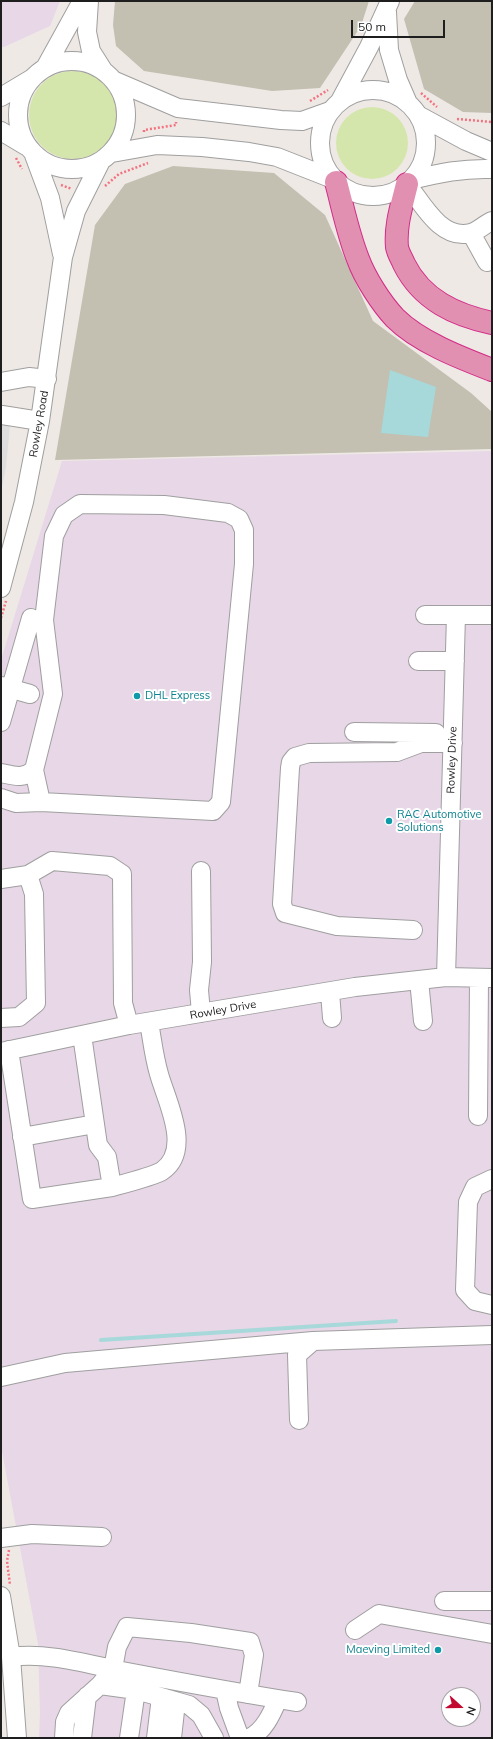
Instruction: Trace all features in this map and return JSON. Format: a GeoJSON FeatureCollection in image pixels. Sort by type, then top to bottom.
{"type":"FeatureCollection","features":[{"type":"Feature","properties":{"kind":"highway"},"geometry":{"type":"LineString","coordinates":[[334,180],[358,259],[372,287],[396,318],[418,335],[448,352],[492,370]]}},
{"type":"Feature","properties":{"kind":"highway"},"geometry":{"type":"LineString","coordinates":[[409,182],[398,218],[397,249],[410,277],[427,295],[447,308],[459,314],[492,323]]}},
{"type":"Feature","properties":{"kind":"street"},"geometry":{"type":"LineString","coordinates":[[25,152],[18,117],[19,102],[38,74],[82,1]]}},
{"type":"Feature","properties":{"kind":"street"},"geometry":{"type":"LineString","coordinates":[[89,1],[87,32],[91,51],[122,92],[126,105],[126,129],[120,143],[106,158]]}},
{"type":"Feature","properties":{"kind":"street"},"geometry":{"type":"LineString","coordinates":[[334,180],[325,167],[320,153],[319,138],[323,124],[333,100],[388,5]]}},
{"type":"Feature","properties":{"kind":"street"},"geometry":{"type":"LineString","coordinates":[[388,5],[389,50],[398,80],[414,102],[424,128],[426,142],[422,162],[409,182]]}},
{"type":"Feature","properties":{"kind":"street"},"geometry":{"type":"LineString","coordinates":[[1,97],[59,62],[74,61],[89,63],[109,75],[178,108],[281,120],[302,121],[333,100],[367,90],[382,90],[414,102],[466,142],[492,152]]}},
{"type":"Feature","properties":{"kind":"street"},"geometry":{"type":"LineString","coordinates":[[1,131],[25,152],[46,164],[59,169],[87,169],[106,158],[146,146],[202,147],[249,152],[277,157],[334,180],[349,191],[364,196],[379,196],[394,192],[409,182],[447,171],[475,168],[492,169]]}},
{"type":"Feature","properties":{"kind":"street","name":"Rowley Road"},"geometry":{"type":"LineString","coordinates":[[25,152],[50,198],[63,257]]}},
{"type":"Feature","properties":{"kind":"street","name":"Rowley Road"},"geometry":{"type":"LineString","coordinates":[[4,593],[40,421],[63,257],[76,211],[106,158]]}},
{"type":"Feature","properties":{"kind":"street"},"geometry":{"type":"LineString","coordinates":[[409,182],[432,217],[445,230],[457,235],[472,233],[492,221]]}},
{"type":"Feature","properties":{"kind":"street"},"geometry":{"type":"LineString","coordinates":[[472,233],[487,262]]}},
{"type":"Feature","properties":{"kind":"street"},"geometry":{"type":"LineString","coordinates":[[1,382],[29,377],[47,379]]}},
{"type":"Feature","properties":{"kind":"street"},"geometry":{"type":"LineString","coordinates":[[2,415],[40,421]]}},
{"type":"Feature","properties":{"kind":"street"},"geometry":{"type":"LineString","coordinates":[[1,798],[16,803],[41,802],[213,811],[221,802],[244,564],[244,530],[239,519],[228,513],[164,505],[80,504],[64,515],[54,536],[44,620],[53,694],[34,770],[41,802]]}},
{"type":"Feature","properties":{"kind":"street"},"geometry":{"type":"LineString","coordinates":[[425,615],[488,615]]}},
{"type":"Feature","properties":{"kind":"street","name":"Rowley Drive"},"geometry":{"type":"LineString","coordinates":[[446,977],[456,615]]}},
{"type":"Feature","properties":{"kind":"street"},"geometry":{"type":"LineString","coordinates":[[1,722],[6,687],[31,618]]}},
{"type":"Feature","properties":{"kind":"street"},"geometry":{"type":"LineString","coordinates":[[418,661],[455,662]]}},
{"type":"Feature","properties":{"kind":"street"},"geometry":{"type":"LineString","coordinates":[[6,687],[30,694]]}},
{"type":"Feature","properties":{"kind":"street"},"geometry":{"type":"LineString","coordinates":[[354,732],[453,738]]}},
{"type":"Feature","properties":{"kind":"street"},"geometry":{"type":"LineString","coordinates":[[413,930],[338,926],[285,914],[282,904],[291,762],[295,757],[310,753],[397,752],[421,743],[453,738]]}},
{"type":"Feature","properties":{"kind":"street"},"geometry":{"type":"LineString","coordinates":[[1,773],[20,777],[28,775],[34,770]]}},
{"type":"Feature","properties":{"kind":"street"},"geometry":{"type":"LineString","coordinates":[[1,879],[28,875],[52,861],[110,866],[122,874],[123,1003],[129,1026]]}},
{"type":"Feature","properties":{"kind":"street"},"geometry":{"type":"LineString","coordinates":[[201,871],[202,962],[198,990],[201,1013]]}},
{"type":"Feature","properties":{"kind":"street"},"geometry":{"type":"LineString","coordinates":[[1,1018],[19,1017],[36,1003],[34,894],[28,875]]}},
{"type":"Feature","properties":{"kind":"street","name":"Rowley Drive"},"geometry":{"type":"LineString","coordinates":[[5,1051],[149,1022],[330,992],[446,977],[486,978]]}},
{"type":"Feature","properties":{"kind":"street"},"geometry":{"type":"LineString","coordinates":[[478,1116],[486,978]]}},
{"type":"Feature","properties":{"kind":"street"},"geometry":{"type":"LineString","coordinates":[[419,980],[423,1021]]}},
{"type":"Feature","properties":{"kind":"street"},"geometry":{"type":"LineString","coordinates":[[330,992],[332,1018]]}},
{"type":"Feature","properties":{"kind":"street"},"geometry":{"type":"LineString","coordinates":[[5,1051],[22,1137],[32,1199],[112,1187],[162,1171],[171,1161],[176,1149],[175,1128],[170,1105],[159,1074],[149,1022]]}},
{"type":"Feature","properties":{"kind":"street"},"geometry":{"type":"LineString","coordinates":[[82,1036],[98,1145],[107,1157],[112,1187]]}},
{"type":"Feature","properties":{"kind":"street"},"geometry":{"type":"LineString","coordinates":[[22,1137],[95,1124]]}},
{"type":"Feature","properties":{"kind":"street"},"geometry":{"type":"LineString","coordinates":[[492,1180],[475,1187],[468,1202],[465,1290],[475,1301],[492,1305]]}},
{"type":"Feature","properties":{"kind":"street"},"geometry":{"type":"LineString","coordinates":[[1,1377],[65,1363],[313,1341],[492,1335]]}},
{"type":"Feature","properties":{"kind":"street"},"geometry":{"type":"LineString","coordinates":[[299,1420],[297,1355],[313,1341]]}},
{"type":"Feature","properties":{"kind":"street"},"geometry":{"type":"LineString","coordinates":[[1,1538],[32,1534],[102,1537]]}},
{"type":"Feature","properties":{"kind":"street"},"geometry":{"type":"LineString","coordinates":[[1,1596],[11,1657],[17,1738]]}},
{"type":"Feature","properties":{"kind":"street"},"geometry":{"type":"LineString","coordinates":[[444,1601],[492,1601]]}},
{"type":"Feature","properties":{"kind":"street"},"geometry":{"type":"LineString","coordinates":[[355,1630],[379,1614],[492,1634]]}},
{"type":"Feature","properties":{"kind":"street"},"geometry":{"type":"LineString","coordinates":[[64,1738],[65,1722],[69,1713],[113,1669],[118,1647],[127,1627],[191,1632],[250,1642],[254,1655],[248,1694]]}},
{"type":"Feature","properties":{"kind":"street"},"geometry":{"type":"LineString","coordinates":[[11,1657],[26,1655],[74,1660],[113,1669],[297,1702]]}},
{"type":"Feature","properties":{"kind":"street"},"geometry":{"type":"LineString","coordinates":[[93,1690],[136,1690],[189,1705],[201,1715],[214,1738]]}},
{"type":"Feature","properties":{"kind":"street"},"geometry":{"type":"LineString","coordinates":[[82,1738],[93,1690]]}},
{"type":"Feature","properties":{"kind":"street"},"geometry":{"type":"LineString","coordinates":[[129,1738],[136,1690]]}},
{"type":"Feature","properties":{"kind":"street"},"geometry":{"type":"LineString","coordinates":[[225,1690],[229,1708],[240,1738]]}},
{"type":"Feature","properties":{"kind":"street"},"geometry":{"type":"LineString","coordinates":[[156,1738],[168,1699]]}},
{"type":"Feature","properties":{"kind":"street"},"geometry":{"type":"LineString","coordinates":[[168,1699],[172,1738]]}},
{"type":"Feature","properties":{"kind":"street"},"geometry":{"type":"LineString","coordinates":[[248,1738],[263,1727],[278,1699]]}},
{"type":"Feature","properties":{"kind":"street"},"geometry":{"type":"LineString","coordinates":[[198,1738],[201,1715]]}},
{"type":"Feature","properties":{"kind":"path"},"geometry":{"type":"LineString","coordinates":[[308,103],[326,92],[333,100]]}},
{"type":"Feature","properties":{"kind":"path"},"geometry":{"type":"LineString","coordinates":[[414,102],[421,94],[438,108]]}},
{"type":"Feature","properties":{"kind":"path"},"geometry":{"type":"LineString","coordinates":[[103,188],[119,174],[148,163],[144,130],[176,125],[178,108]]}},
{"type":"Feature","properties":{"kind":"path"},"geometry":{"type":"LineString","coordinates":[[450,118],[492,122]]}},
{"type":"Feature","properties":{"kind":"path"},"geometry":{"type":"LineString","coordinates":[[455,121],[460,125]]}},
{"type":"Feature","properties":{"kind":"path"},"geometry":{"type":"LineString","coordinates":[[25,152],[25,173]]}},
{"type":"Feature","properties":{"kind":"path"},"geometry":{"type":"LineString","coordinates":[[1,618],[4,593]]}},
{"type":"Feature","properties":{"kind":"shaded area"},"geometry":{"type":"Polygon","coordinates":[[[1,1],[60,1],[50,26],[1,47],[1,1]]]}},
{"type":"Feature","properties":{"kind":"shaded area"},"geometry":{"type":"Polygon","coordinates":[[[115,1],[369,1],[361,26],[320,88],[272,91],[144,71],[116,46],[113,25],[115,1]]]}},
{"type":"Feature","properties":{"kind":"shaded area"},"geometry":{"type":"Polygon","coordinates":[[[415,1],[492,1],[492,113],[463,112],[424,89],[404,19],[415,1]]]}},
{"type":"Feature","properties":{"kind":"shaded area"},"geometry":{"type":"Polygon","coordinates":[[[173,166],[274,173],[325,215],[373,321],[471,393],[492,412],[492,449],[55,460],[95,225],[125,184],[173,166]]]}},
{"type":"Feature","properties":{"kind":"shaded area"},"geometry":{"type":"Polygon","coordinates":[[[12,406],[6,467],[1,492],[1,407],[12,406]]]}},
{"type":"Feature","properties":{"kind":"shaded area"},"geometry":{"type":"Polygon","coordinates":[[[492,451],[492,1738],[39,1738],[40,1713],[38,1644],[1,1446],[1,660],[62,461],[492,451]]]}},
{"type":"Feature","properties":{"kind":"green space"},"geometry":{"type":"Polygon","coordinates":[[[73,71],[90,75],[104,84],[113,98],[117,115],[113,132],[104,146],[90,155],[73,159],[56,155],[42,146],[33,132],[29,115],[33,98],[42,84],[56,75],[73,71]]]}},
{"type":"Feature","properties":{"kind":"green space"},"geometry":{"type":"Polygon","coordinates":[[[372,107],[392,113],[402,123],[408,143],[402,163],[392,173],[372,179],[352,173],[342,163],[336,143],[342,123],[352,113],[372,107]]]}},
{"type":"Feature","properties":{"kind":"water"},"geometry":{"type":"Polygon","coordinates":[[[390,370],[436,387],[428,437],[381,433],[390,370]]]}},
{"type":"Feature","properties":{"kind":"waterway"},"geometry":{"type":"LineString","coordinates":[[101,1340],[396,1321]]}},
{"type":"Feature","properties":{"kind":"place","name":"DHL Express"},"geometry":{"type":"Point","coordinates":[137,696]}},
{"type":"Feature","properties":{"kind":"place","name":"RAC Automotive Solutions"},"geometry":{"type":"Point","coordinates":[389,821]}},
{"type":"Feature","properties":{"kind":"place","name":"Maeving Limited"},"geometry":{"type":"Point","coordinates":[438,1650]}}]}
